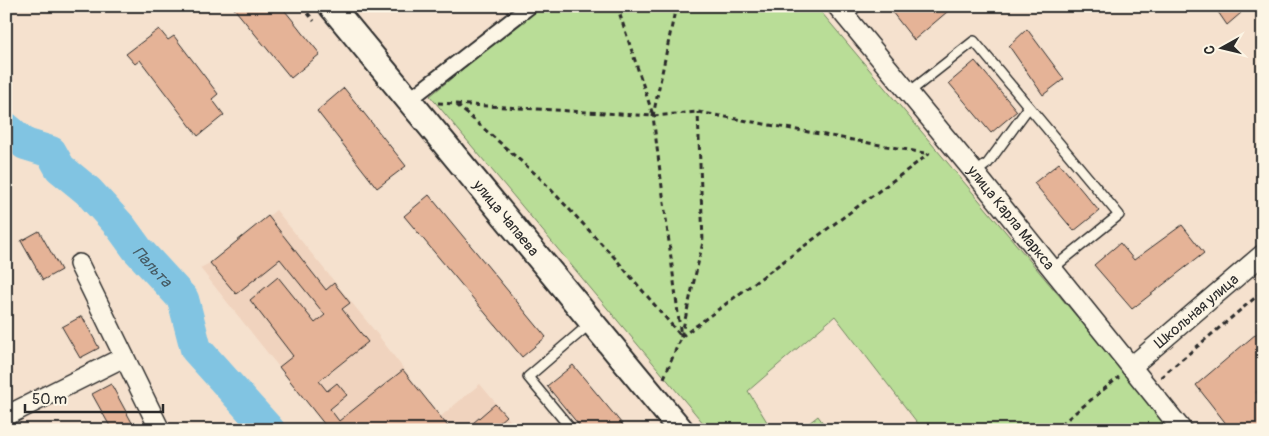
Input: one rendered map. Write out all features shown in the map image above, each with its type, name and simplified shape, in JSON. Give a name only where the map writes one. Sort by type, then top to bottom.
[{"type":"street","name":"улица Чапаева","points":[[331,6],[681,430]]},
{"type":"street","points":[[409,100],[530,6]]},
{"type":"street","name":"улица Карла Маркса","points":[[847,10],[908,93],[975,173],[1182,430]]},
{"type":"street","name":"Школьная улица","points":[[1131,367],[1263,254]]},
{"type":"street","points":[[79,264],[160,430]]},
{"type":"street","points":[[6,416],[124,357]]},
{"type":"lane","points":[[908,93],[974,41],[1119,215],[1052,269]]},
{"type":"lane","points":[[975,173],[988,162],[1029,107]]},
{"type":"lane","points":[[572,430],[528,376],[592,322]]},
{"type":"path","points":[[617,6],[653,116],[681,337]]},
{"type":"path","points":[[653,116],[676,6]]},
{"type":"path","points":[[433,103],[653,116],[698,112],[930,154],[681,337]]},
{"type":"path","points":[[456,105],[539,177],[614,257],[681,337]]},
{"type":"path","points":[[662,380],[681,337],[703,242],[698,112]]},
{"type":"path","points":[[1161,377],[1263,291]]},
{"type":"path","points":[[1054,430],[1131,367]]},
{"type":"shaded area","points":[[276,210],[378,335],[440,417],[480,384],[518,430],[329,430],[200,268],[210,263]]},
{"type":"green space","points":[[539,6],[816,6],[1172,430],[923,430],[835,316],[748,391],[772,430],[709,430],[430,96]]},
{"type":"green space","points":[[818,416],[828,430],[800,430]]},
{"type":"building","points":[[232,6],[281,6],[320,54],[291,78]]},
{"type":"building","points":[[889,6],[954,6],[914,40]]},
{"type":"building","points":[[1214,6],[1236,6],[1241,13],[1227,25]]},
{"type":"building","points":[[159,29],[168,40],[174,36],[218,94],[212,99],[224,115],[198,136],[140,60],[135,64],[126,54]]},
{"type":"building","points":[[1027,29],[1064,79],[1043,95],[1009,46]]},
{"type":"building","points":[[975,61],[1017,111],[991,133],[949,83]]},
{"type":"building","points":[[344,88],[406,166],[377,188],[317,111]]},
{"type":"building","points":[[1059,163],[1099,211],[1074,231],[1034,183]]},
{"type":"building","points":[[429,195],[546,337],[522,357],[404,216]]},
{"type":"building","points":[[268,216],[326,290],[334,283],[350,303],[342,309],[368,342],[319,381],[327,391],[337,383],[347,395],[330,409],[339,421],[403,370],[450,429],[329,430],[279,367],[293,356],[250,300],[278,277],[315,323],[325,315],[280,259],[236,294],[210,263]]},
{"type":"building","points":[[1182,225],[1204,253],[1132,309],[1094,265],[1120,243],[1134,260]]},
{"type":"building","points":[[39,231],[61,270],[43,280],[21,241]]},
{"type":"building","points":[[82,316],[99,348],[80,358],[62,327]]},
{"type":"building","points":[[1263,328],[1263,386],[1256,392],[1263,401],[1263,430],[1231,430],[1196,385]]},
{"type":"building","points":[[573,365],[627,430],[583,430],[547,386]]},
{"type":"building","points":[[111,384],[136,430],[112,430],[92,394]]},
{"type":"building","points":[[495,404],[506,416],[490,430],[465,430]]},
{"type":"waterway","name":"Пальта","points":[[6,128],[25,144],[51,152],[60,168],[88,191],[121,227],[137,249],[183,299],[196,349],[269,430]]}]
